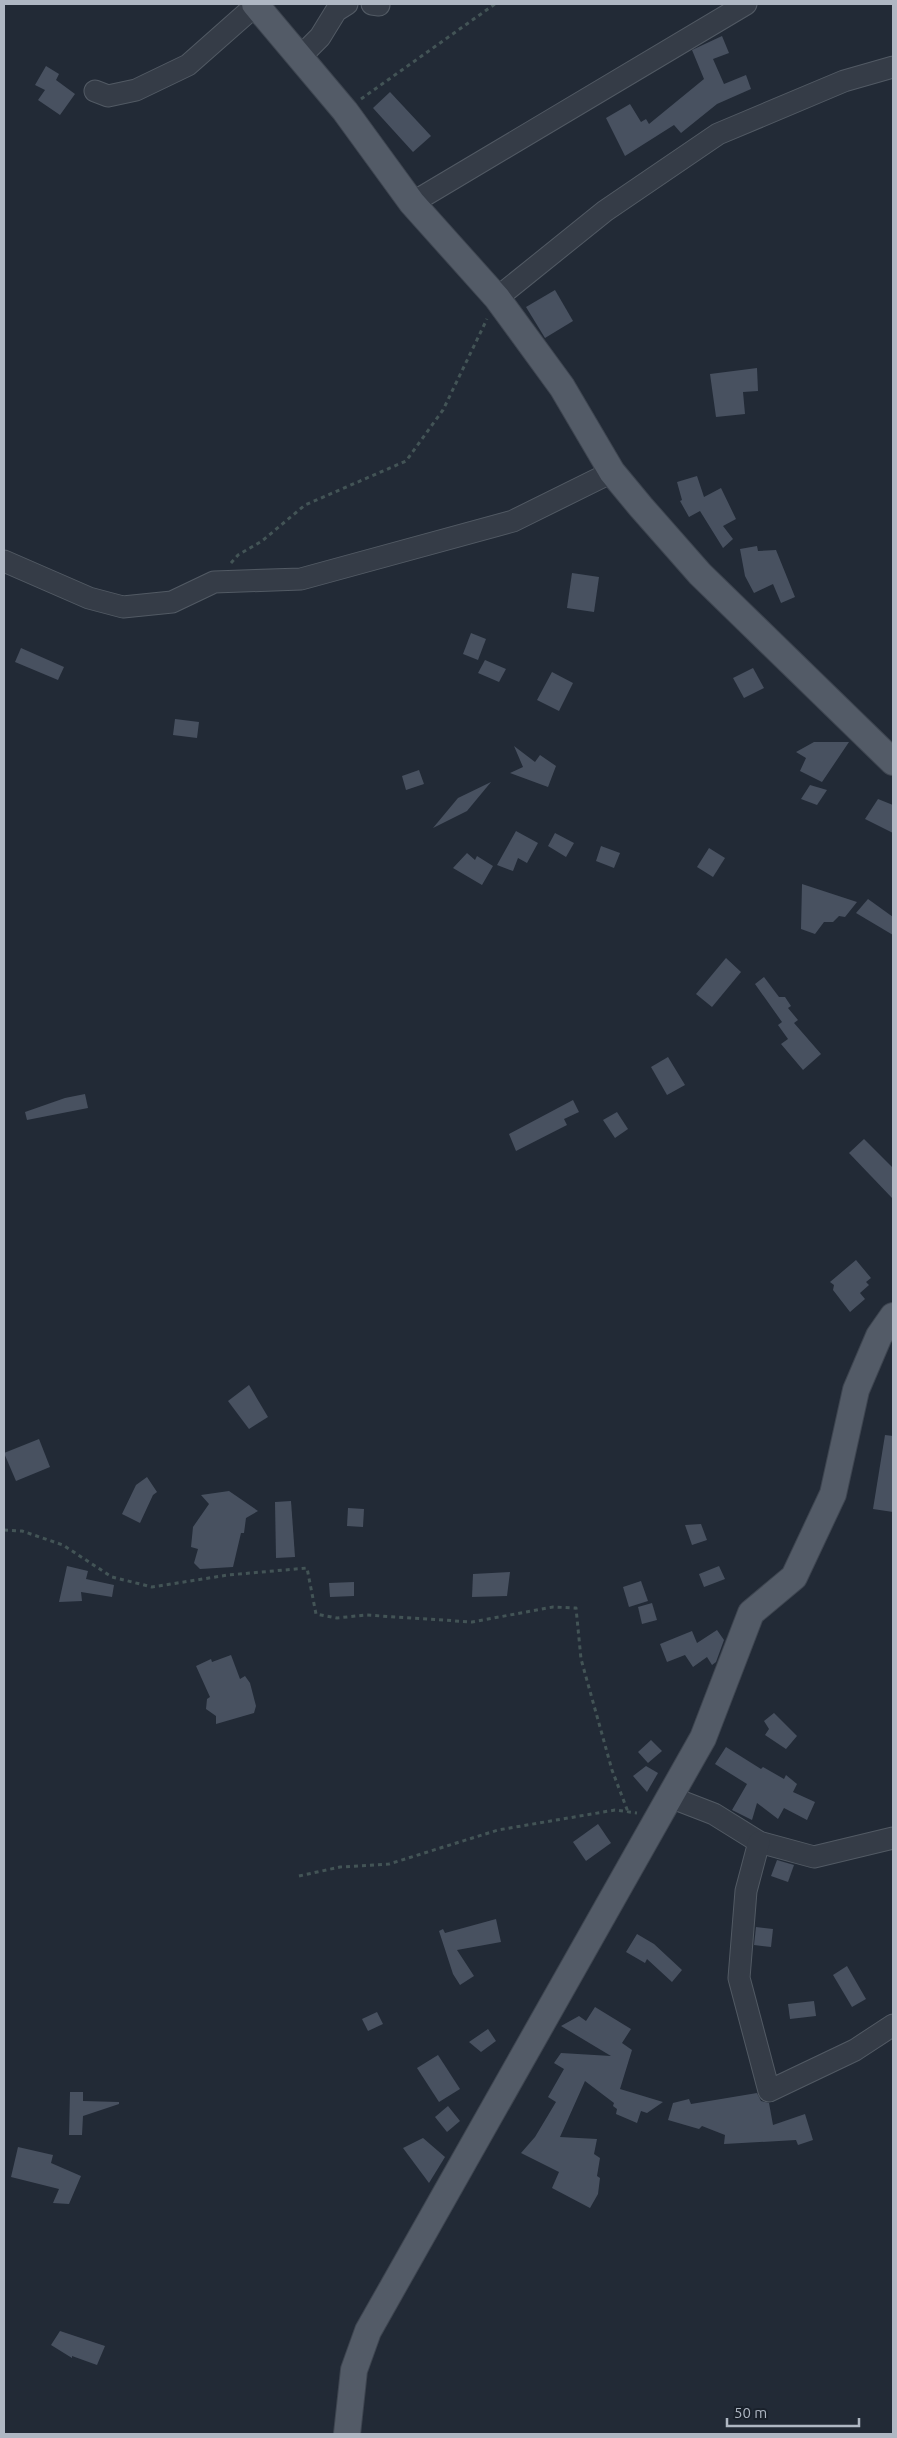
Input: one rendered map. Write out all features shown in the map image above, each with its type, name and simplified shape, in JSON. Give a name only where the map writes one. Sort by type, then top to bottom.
[{"type":"main road","points":[[256,4],[345,111],[412,203],[497,298],[562,387],[612,472],[700,574],[893,762]]},
{"type":"main road","points":[[347,2434],[354,2370],[368,2331],[703,1738],[752,1613],[794,1577],[834,1494],[856,1390],[880,1336],[893,1316]]},
{"type":"street","points":[[95,91],[108,96],[136,90],[188,65],[256,4]]},
{"type":"street","points":[[300,57],[320,37],[336,11],[347,4]]},
{"type":"street","points":[[412,203],[746,4]]},
{"type":"street","points":[[497,298],[605,211],[718,134],[844,81],[893,67]]},
{"type":"street","points":[[4,561],[89,598],[123,607],[172,602],[214,582],[300,579],[514,521],[612,472]]},
{"type":"street","points":[[667,1802],[714,1814],[759,1842],[814,1857],[893,1838]]},
{"type":"street","points":[[759,1842],[746,1891],[739,1978],[769,2091],[855,2050],[893,2025]]},
{"type":"path","points":[[345,111],[495,4]]},
{"type":"path","points":[[214,582],[238,555],[262,541],[305,505],[406,461],[443,410],[497,298]]},
{"type":"path","points":[[4,1530],[22,1531],[63,1545],[112,1577],[152,1587],[228,1575],[307,1568],[316,1614],[337,1618],[366,1615],[472,1622],[553,1607],[576,1608],[581,1660],[612,1770],[628,1812]]},
{"type":"path","points":[[299,1876],[340,1867],[389,1864],[498,1830],[615,1810],[637,1813],[667,1802]]},
{"type":"building","points":[[722,36],[729,53],[713,59],[724,84],[746,75],[751,89],[717,104],[681,133],[674,125],[625,156],[606,118],[630,104],[641,122],[646,119],[649,124],[704,79],[692,50]]},
{"type":"building","points":[[46,66],[59,74],[56,80],[75,94],[60,115],[38,100],[45,90],[35,85]]},
{"type":"building","points":[[390,92],[431,136],[413,152],[373,108]]},
{"type":"building","points":[[555,290],[573,321],[545,338],[526,307]]},
{"type":"building","points":[[757,368],[758,391],[743,392],[745,414],[716,417],[710,374]]},
{"type":"building","points":[[697,476],[704,497],[721,488],[736,519],[723,526],[733,539],[723,548],[700,511],[689,517],[680,501],[682,500],[677,482]]},
{"type":"building","points":[[757,546],[758,551],[776,550],[795,597],[781,603],[773,584],[754,593],[745,576],[740,549]]},
{"type":"building","points":[[572,573],[599,577],[594,612],[567,608]]},
{"type":"building","points":[[471,633],[486,639],[478,660],[463,654]]},
{"type":"building","points":[[21,648],[64,667],[58,680],[15,662]]},
{"type":"building","points":[[485,660],[506,669],[499,682],[478,673]]},
{"type":"building","points":[[753,668],[764,688],[744,698],[733,678]]},
{"type":"building","points":[[552,672],[573,683],[559,711],[537,700]]},
{"type":"building","points":[[175,719],[199,722],[197,738],[173,735]]},
{"type":"building","points":[[814,742],[849,742],[822,782],[800,771],[806,758],[796,752]]},
{"type":"building","points":[[514,746],[535,762],[540,755],[556,766],[548,787],[510,773],[523,767]]},
{"type":"building","points":[[419,770],[424,784],[406,790],[402,776]]},
{"type":"building","points":[[491,782],[467,811],[433,828],[458,798]]},
{"type":"building","points":[[810,785],[827,790],[817,805],[801,799]]},
{"type":"building","points":[[878,799],[893,805],[893,833],[865,819]]},
{"type":"building","points":[[516,831],[538,843],[527,863],[518,858],[513,871],[497,865]]},
{"type":"building","points":[[555,833],[574,843],[566,857],[548,846]]},
{"type":"building","points":[[601,846],[620,853],[614,868],[596,861]]},
{"type":"building","points":[[709,848],[725,858],[713,877],[697,867]]},
{"type":"building","points":[[467,853],[475,860],[477,856],[493,866],[482,885],[453,868]]},
{"type":"building","points":[[802,884],[857,902],[845,917],[839,916],[833,922],[824,922],[815,934],[801,929]]},
{"type":"building","points":[[868,899],[893,917],[893,935],[856,913]]},
{"type":"building","points":[[726,958],[741,972],[712,1007],[696,994]]},
{"type":"building","points":[[764,977],[779,997],[785,997],[791,1006],[788,1008],[798,1020],[794,1023],[821,1054],[803,1070],[781,1044],[788,1039],[778,1025],[782,1022],[755,984]]},
{"type":"building","points":[[668,1057],[685,1085],[667,1095],[651,1067]]},
{"type":"building","points":[[85,1094],[88,1108],[27,1120],[25,1112],[65,1098]]},
{"type":"building","points":[[573,1100],[579,1112],[564,1119],[567,1125],[516,1151],[509,1134]]},
{"type":"building","points":[[617,1112],[628,1129],[615,1138],[603,1120]]},
{"type":"building","points":[[864,1139],[893,1168],[893,1199],[849,1153]]},
{"type":"building","points":[[856,1260],[871,1278],[866,1282],[869,1285],[860,1293],[865,1299],[850,1312],[833,1290],[834,1285],[830,1282]]},
{"type":"building","points":[[249,1385],[268,1417],[249,1429],[228,1401]]},
{"type":"building","points":[[885,1435],[893,1436],[893,1512],[873,1509]]},
{"type":"building","points":[[39,1439],[50,1467],[16,1481],[4,1453]]},
{"type":"building","points":[[147,1477],[157,1492],[153,1495],[140,1523],[122,1514],[136,1485]]},
{"type":"building","points":[[229,1491],[258,1511],[246,1518],[244,1533],[241,1533],[233,1567],[200,1569],[194,1563],[198,1549],[191,1547],[193,1527],[209,1504],[201,1495]]},
{"type":"building","points":[[291,1501],[295,1557],[276,1558],[275,1502]]},
{"type":"building","points":[[348,1508],[364,1509],[363,1527],[347,1526]]},
{"type":"building","points":[[701,1524],[707,1540],[692,1545],[685,1525]]},
{"type":"building","points":[[67,1566],[88,1571],[86,1579],[114,1585],[112,1597],[81,1592],[82,1601],[59,1602]]},
{"type":"building","points":[[719,1566],[725,1579],[704,1587],[699,1574]]},
{"type":"building","points":[[510,1572],[507,1596],[472,1597],[473,1574]]},
{"type":"building","points":[[641,1581],[648,1601],[629,1607],[623,1587]]},
{"type":"building","points":[[354,1582],[354,1596],[330,1597],[329,1583]]},
{"type":"building","points":[[652,1603],[657,1620],[642,1624],[638,1607]]},
{"type":"building","points":[[717,1630],[724,1640],[716,1662],[712,1665],[707,1657],[693,1667],[685,1655],[667,1662],[660,1644],[692,1631],[697,1643]]},
{"type":"building","points":[[231,1655],[240,1679],[245,1676],[250,1683],[256,1706],[254,1713],[216,1724],[216,1716],[206,1709],[207,1699],[210,1697],[196,1666],[211,1659],[212,1662]]},
{"type":"building","points":[[774,1713],[797,1736],[786,1749],[765,1735],[769,1729],[764,1721]]},
{"type":"building","points":[[651,1740],[662,1751],[648,1763],[638,1752]]},
{"type":"building","points":[[726,1747],[761,1769],[763,1767],[784,1779],[786,1775],[797,1784],[793,1792],[815,1802],[807,1820],[784,1808],[778,1819],[757,1803],[752,1820],[732,1810],[747,1784],[715,1764]]},
{"type":"building","points":[[646,1766],[658,1773],[647,1792],[633,1776]]},
{"type":"building","points":[[598,1824],[611,1843],[586,1861],[573,1842]]},
{"type":"building","points":[[777,1860],[794,1865],[788,1882],[771,1876]]},
{"type":"building","points":[[496,1919],[501,1942],[457,1950],[474,1976],[460,1985],[453,1974],[439,1931],[443,1929],[445,1933]]},
{"type":"building","points":[[756,1927],[773,1929],[771,1947],[754,1945]]},
{"type":"building","points":[[637,1934],[654,1944],[682,1970],[672,1982],[647,1959],[645,1963],[626,1952]]},
{"type":"building","points":[[847,1966],[866,1999],[852,2007],[833,1975]]},
{"type":"building","points":[[814,2001],[816,2016],[790,2019],[788,2004]]},
{"type":"building","points":[[595,2007],[631,2029],[622,2043],[632,2050],[620,2089],[663,2102],[647,2113],[641,2111],[637,2123],[616,2114],[617,2109],[613,2106],[614,2103],[585,2081],[560,2137],[597,2139],[594,2154],[600,2158],[597,2176],[600,2178],[598,2194],[590,2208],[552,2188],[559,2172],[521,2153],[535,2137],[556,2102],[548,2097],[564,2069],[554,2063],[561,2053],[611,2056],[561,2026],[579,2016],[586,2021]]},
{"type":"building","points":[[377,2012],[383,2024],[368,2031],[362,2019]]},
{"type":"building","points":[[488,2029],[496,2041],[481,2052],[469,2042]]},
{"type":"building","points":[[438,2055],[460,2089],[439,2102],[417,2068]]},
{"type":"building","points":[[70,2092],[83,2092],[83,2101],[119,2102],[119,2104],[83,2116],[82,2135],[69,2135]]},
{"type":"building","points":[[757,2093],[761,2101],[769,2103],[773,2125],[805,2114],[813,2140],[798,2145],[796,2140],[724,2144],[725,2135],[702,2126],[699,2129],[668,2120],[673,2103],[689,2099],[691,2104]]},
{"type":"building","points":[[448,2106],[460,2121],[447,2132],[435,2117]]},
{"type":"building","points":[[423,2138],[445,2157],[429,2183],[403,2148]]},
{"type":"building","points":[[18,2147],[53,2155],[51,2163],[81,2176],[69,2204],[53,2203],[59,2189],[11,2177]]},
{"type":"building","points":[[60,2331],[105,2346],[97,2365],[72,2356],[72,2358],[51,2345]]}]
